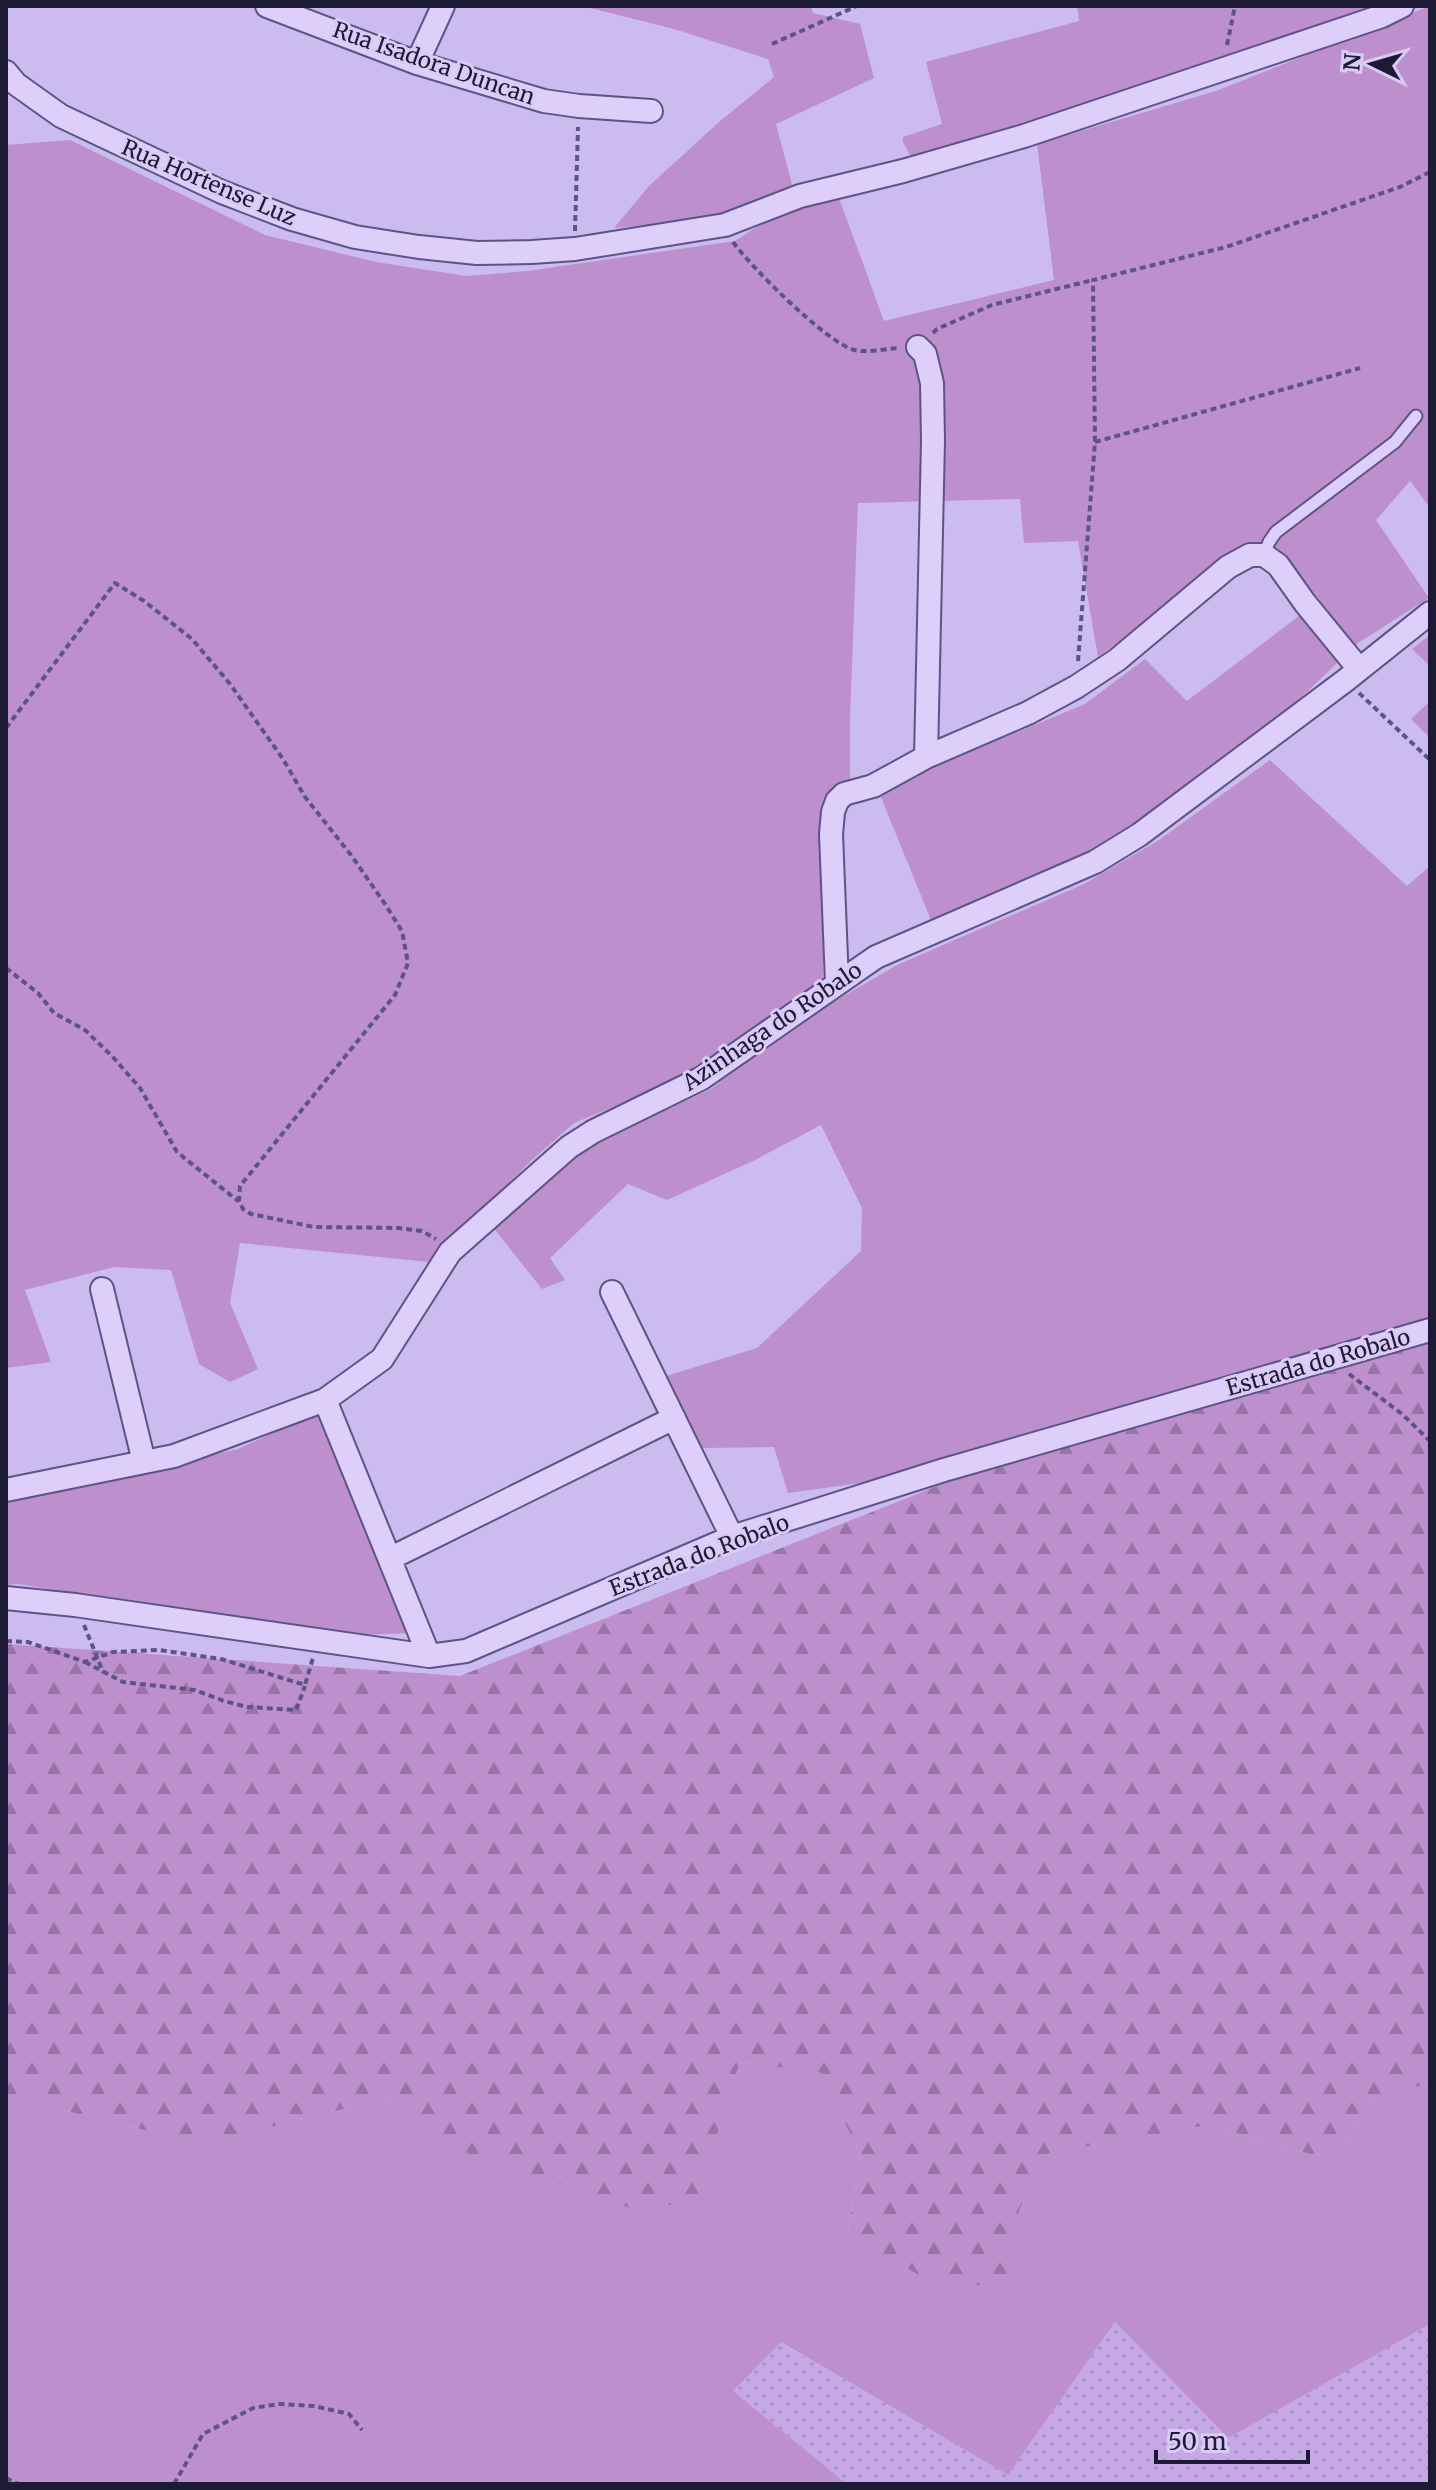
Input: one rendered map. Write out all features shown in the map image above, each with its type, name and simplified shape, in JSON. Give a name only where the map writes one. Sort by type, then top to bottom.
[{"type":"street","name":"Rua Isadora Duncan","points":[[267,6],[417,63],[544,101],[651,111]]},
{"type":"street","points":[[417,63],[443,6]]},
{"type":"street","name":"Rua Hortense Luz","points":[[6,72],[16,84],[61,116],[222,192],[292,219],[355,237],[419,247],[477,253],[575,249],[725,225],[800,196],[903,171],[1024,136],[1382,16],[1402,6]]},
{"type":"street","points":[[918,347],[930,366],[932,383],[926,757]]},
{"type":"street","points":[[837,983],[831,834],[837,801],[844,794],[873,786],[926,757],[1028,713],[1076,687],[1117,660],[1228,567],[1250,555],[1264,555],[1278,565],[1352,675]]},
{"type":"street","name":"Azinhaga do Robalo","points":[[6,1490],[174,1456],[325,1400],[382,1359],[450,1252],[569,1147],[594,1131],[702,1078],[876,957],[1095,862],[1139,835],[1430,613]]},
{"type":"street","points":[[102,1289],[144,1462]]},
{"type":"street","points":[[612,1292],[732,1537]]},
{"type":"street","name":"Estrada do Robalo","points":[[6,1598],[75,1605],[429,1656],[466,1651],[732,1537],[944,1470],[1430,1330]]},
{"type":"street","points":[[325,1400],[429,1656]]},
{"type":"street","points":[[391,1558],[674,1418]]},
{"type":"lane","points":[[1264,555],[1276,532],[1395,442],[1416,416]]},
{"type":"path","points":[[772,44],[857,6]]},
{"type":"path","points":[[1222,71],[1235,6]]},
{"type":"path","points":[[575,249],[579,106]]},
{"type":"path","points":[[725,225],[740,252],[771,284],[839,343],[863,351],[918,347],[937,329],[992,305],[1226,247],[1400,187],[1430,172]]},
{"type":"path","points":[[1076,687],[1095,442],[1093,280]]},
{"type":"path","points":[[1095,442],[1360,368]]},
{"type":"path","points":[[6,728],[115,583],[144,601],[192,639],[283,759],[305,797],[351,855],[402,931],[408,963],[395,995],[240,1186],[239,1201]]},
{"type":"path","points":[[1352,675],[1430,760]]},
{"type":"path","points":[[6,968],[38,993],[54,1013],[85,1030],[112,1056],[140,1088],[177,1152],[239,1201],[243,1209],[251,1214],[303,1225],[422,1231],[450,1252]]},
{"type":"path","points":[[1327,1359],[1402,1414],[1430,1441]]},
{"type":"path","points":[[75,1605],[103,1672]]},
{"type":"path","points":[[6,1641],[28,1642],[85,1662],[123,1682],[195,1690],[224,1701],[272,1710],[296,1710],[317,1640]]},
{"type":"path","points":[[85,1662],[113,1652],[159,1650],[221,1659],[305,1685]]},
{"type":"path","points":[[174,2484],[203,2434],[253,2408],[279,2404],[314,2406],[349,2414],[362,2430]]},
{"type":"path","points":[[6,2478],[18,2484]]},
{"type":"shaded area","points":[[1115,2322],[1228,2438],[1430,2324],[1430,2484],[847,2484],[733,2391],[780,2342],[1008,2475]]},
{"type":"green space","points":[[582,6],[811,6],[813,13],[860,24],[874,78],[776,124],[794,192],[703,221],[614,228],[649,186],[774,77],[768,59],[674,29]]},
{"type":"green space","points":[[1077,6],[1375,6],[1202,73],[912,159],[903,137],[942,124],[926,62],[1079,21]]},
{"type":"green space","points":[[1430,6],[1430,508],[1410,481],[1376,520],[1429,598],[1358,643],[1288,710],[1127,832],[1055,870],[931,920],[878,790],[1085,704],[1145,659],[1187,701],[1320,600],[1285,560],[1209,573],[1098,657],[1078,541],[1024,543],[1020,499],[858,503],[850,783],[823,877],[823,982],[691,1075],[574,1123],[429,1262],[240,1243],[230,1303],[258,1369],[230,1382],[199,1364],[171,1270],[114,1267],[25,1290],[51,1362],[6,1368],[6,145],[70,140],[265,235],[376,262],[466,276],[527,271],[735,241],[787,207],[839,198],[884,321],[1054,280],[1037,144],[1216,91]]},
{"type":"green space","points":[[1430,635],[1430,666],[1412,649]]},
{"type":"green space","points":[[1430,701],[1430,738],[1411,719]]},
{"type":"green space","points":[[1270,760],[1407,886],[1430,866],[1430,1320],[1077,1419],[897,1478],[788,1493],[774,1447],[699,1448],[663,1377],[757,1348],[861,1251],[862,1208],[821,1125],[755,1160],[667,1200],[628,1184],[550,1258],[565,1280],[542,1289],[491,1225],[573,1154],[711,1089],[794,1025],[897,965],[1084,884],[1159,840]]},
{"type":"green space","points":[[1430,1320],[1430,2082],[1368,2104],[1348,2142],[1317,2156],[1209,2125],[1040,2155],[1014,2225],[1014,2289],[927,2280],[848,2233],[860,2155],[822,2073],[740,2062],[696,2201],[636,2210],[435,2142],[389,2098],[201,2144],[6,2096],[6,1644],[460,1676],[937,1486]]},
{"type":"green space","points":[[319,1412],[415,1633],[329,1636],[18,1584],[6,1585],[6,1500],[238,1449]]},
{"type":"green space","points":[[740,2062],[823,2073],[860,2155],[848,2233],[1014,2289],[1014,2225],[1039,2155],[1209,2125],[1317,2156],[1348,2142],[1368,2104],[1430,2082],[1430,2324],[1228,2438],[1115,2322],[1008,2475],[781,2342],[733,2391],[847,2484],[6,2484],[6,2096],[201,2144],[389,2098],[435,2142],[696,2200]]}]
